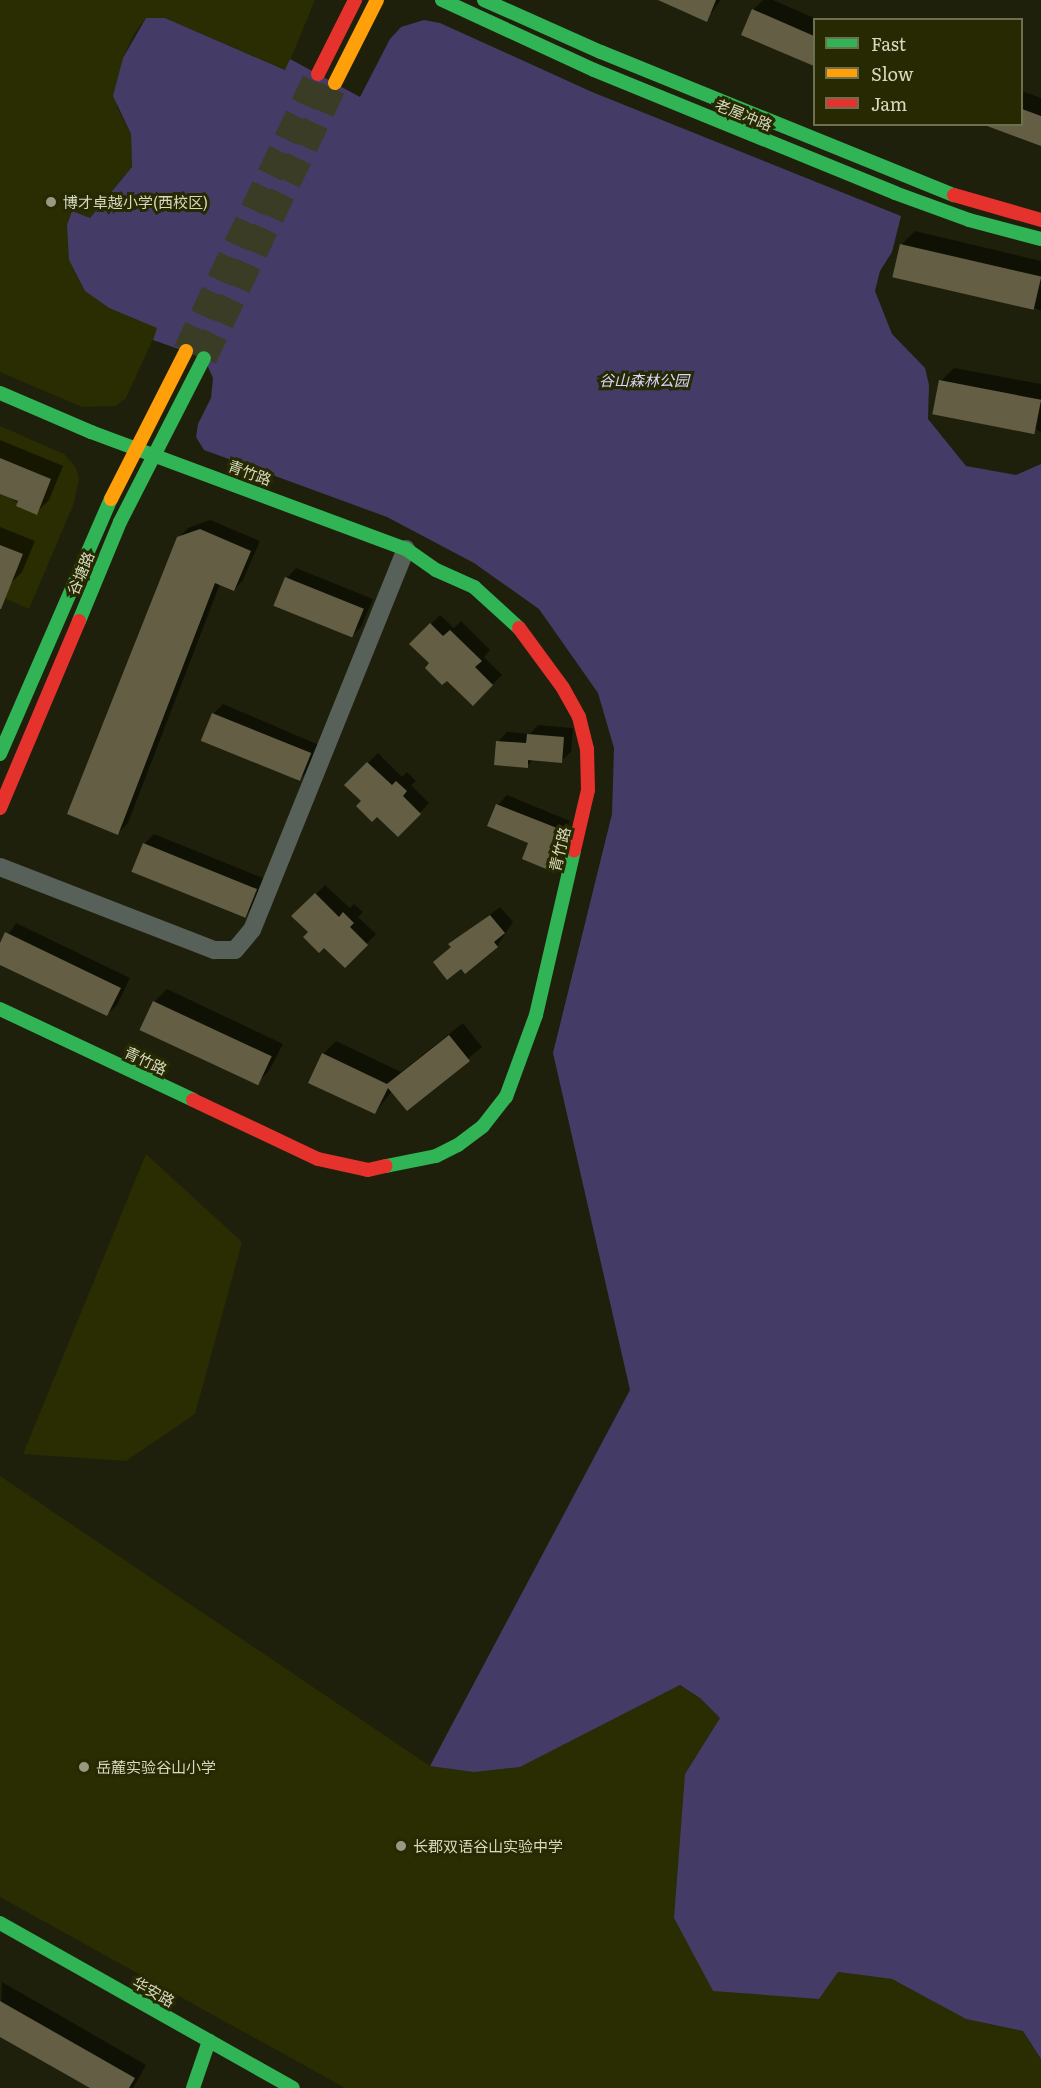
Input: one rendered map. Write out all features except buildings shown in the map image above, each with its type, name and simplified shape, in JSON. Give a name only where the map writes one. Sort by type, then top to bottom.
[{"type":"street","points":[[318,74],[354,0]]},
{"type":"street","points":[[335,83],[377,0]]},
{"type":"street","name":"老屋冲路","points":[[442,0],[594,70],[895,193],[969,220],[1041,239]]},
{"type":"street","name":"老屋冲路","points":[[484,0],[889,171],[975,203],[1041,220]]},
{"type":"street","name":"谷塘路","points":[[0,754],[6,724],[98,525],[186,351]]},
{"type":"street","name":"谷塘路","points":[[0,808],[116,533],[204,358]]},
{"type":"street","name":"青竹路","points":[[0,393],[404,556],[498,605],[563,688],[579,717],[587,749],[588,790],[583,822],[536,1015],[506,1097],[483,1126],[458,1145],[436,1156],[369,1170],[318,1159],[0,1009]]},
{"type":"street","name":"青竹路","points":[[0,409],[130,462],[404,556],[471,593],[494,610],[557,691],[573,720],[581,750],[582,788],[530,1013],[500,1093],[479,1120],[435,1150],[368,1164],[320,1153],[0,1002]]},
{"type":"street","points":[[0,867],[214,950],[235,950],[252,930],[404,556]]},
{"type":"street","name":"华安路","points":[[0,1923],[211,2048],[273,2088]]},
{"type":"street","name":"华安路","points":[[0,1934],[211,2048],[293,2088]]},
{"type":"street","points":[[193,2088],[211,2048]]},
{"type":"street","points":[[203,2088],[211,2048]]},
{"type":"shaded area","name":"博才卓越小学(西校区)","points":[[0,0],[315,0],[286,70],[165,18],[146,18],[135,32],[123,58],[117,107],[131,134],[132,167],[90,218],[72,211],[69,260],[85,291],[109,308],[158,328],[126,398],[116,406],[82,407],[0,372]]},
{"type":"shaded area","points":[[0,426],[64,454],[75,466],[79,478],[74,503],[29,609],[0,596]]},
{"type":"shaded area","points":[[146,1154],[242,1242],[195,1414],[126,1461],[23,1454]]},
{"type":"shaded area","name":"长郡双语谷山实验中学","points":[[0,1476],[430,1766],[520,1767],[680,1685],[700,1698],[720,1718],[685,1774],[838,1972],[892,1979],[966,2019],[1023,2031],[1041,2059],[1041,2088],[345,2088],[0,1897]]},
{"type":"green space","name":"谷山森林公园","points":[[146,18],[165,18],[285,70],[290,59],[360,97],[390,39],[401,27],[424,20],[440,23],[592,92],[901,216],[892,252],[880,271],[875,291],[892,334],[925,368],[929,385],[928,419],[966,466],[1016,475],[1041,464],[1041,2059],[1023,2031],[966,2019],[892,1979],[838,1972],[819,1999],[713,1991],[674,1918],[685,1774],[720,1718],[700,1698],[680,1685],[520,1767],[474,1772],[430,1766],[630,1390],[553,1053],[612,814],[614,748],[598,693],[539,609],[474,563],[387,517],[204,450],[196,437],[198,424],[211,398],[213,378],[204,358],[153,340],[157,328],[109,308],[85,291],[69,260],[67,225],[72,211],[90,218],[132,167],[131,134],[113,96],[123,58]]},
{"type":"tunnel","points":[[186,351],[318,74]]},
{"type":"tunnel","points":[[204,358],[335,83]]},
{"type":"traffic: fast","points":[[442,0],[594,70],[895,193],[969,220],[1041,239]]},
{"type":"traffic: fast","points":[[484,0],[601,52],[954,195]]},
{"type":"traffic: fast","points":[[79,621],[120,522],[204,358]]},
{"type":"traffic: fast","points":[[0,393],[91,432],[406,549],[436,570],[474,587],[519,628]]},
{"type":"traffic: fast","points":[[0,754],[111,499]]},
{"type":"traffic: fast","points":[[386,1166],[436,1156],[458,1145],[483,1126],[506,1097],[536,1015],[574,850]]},
{"type":"traffic: fast","points":[[0,1009],[193,1100]]},
{"type":"traffic: fast","points":[[0,1923],[293,2088]]},
{"type":"traffic: fast","points":[[193,2088],[209,2041]]},
{"type":"traffic: slow","points":[[335,83],[377,0]]},
{"type":"traffic: slow","points":[[111,499],[186,351]]},
{"type":"traffic: jam","points":[[318,74],[355,0]]},
{"type":"traffic: jam","points":[[954,195],[1041,220]]},
{"type":"traffic: jam","points":[[0,808],[79,621]]},
{"type":"traffic: jam","points":[[519,628],[563,688],[579,717],[587,749],[588,790],[574,850]]},
{"type":"traffic: jam","points":[[193,1100],[318,1159],[368,1170],[386,1166]]},
{"type":"place","name":"博才卓越小学(西校区)","points":[[51,202]]},
{"type":"place","name":"岳麓实验谷山小学","points":[[84,1767]]},
{"type":"place","name":"长郡双语谷山实验中学","points":[[401,1846]]}]
